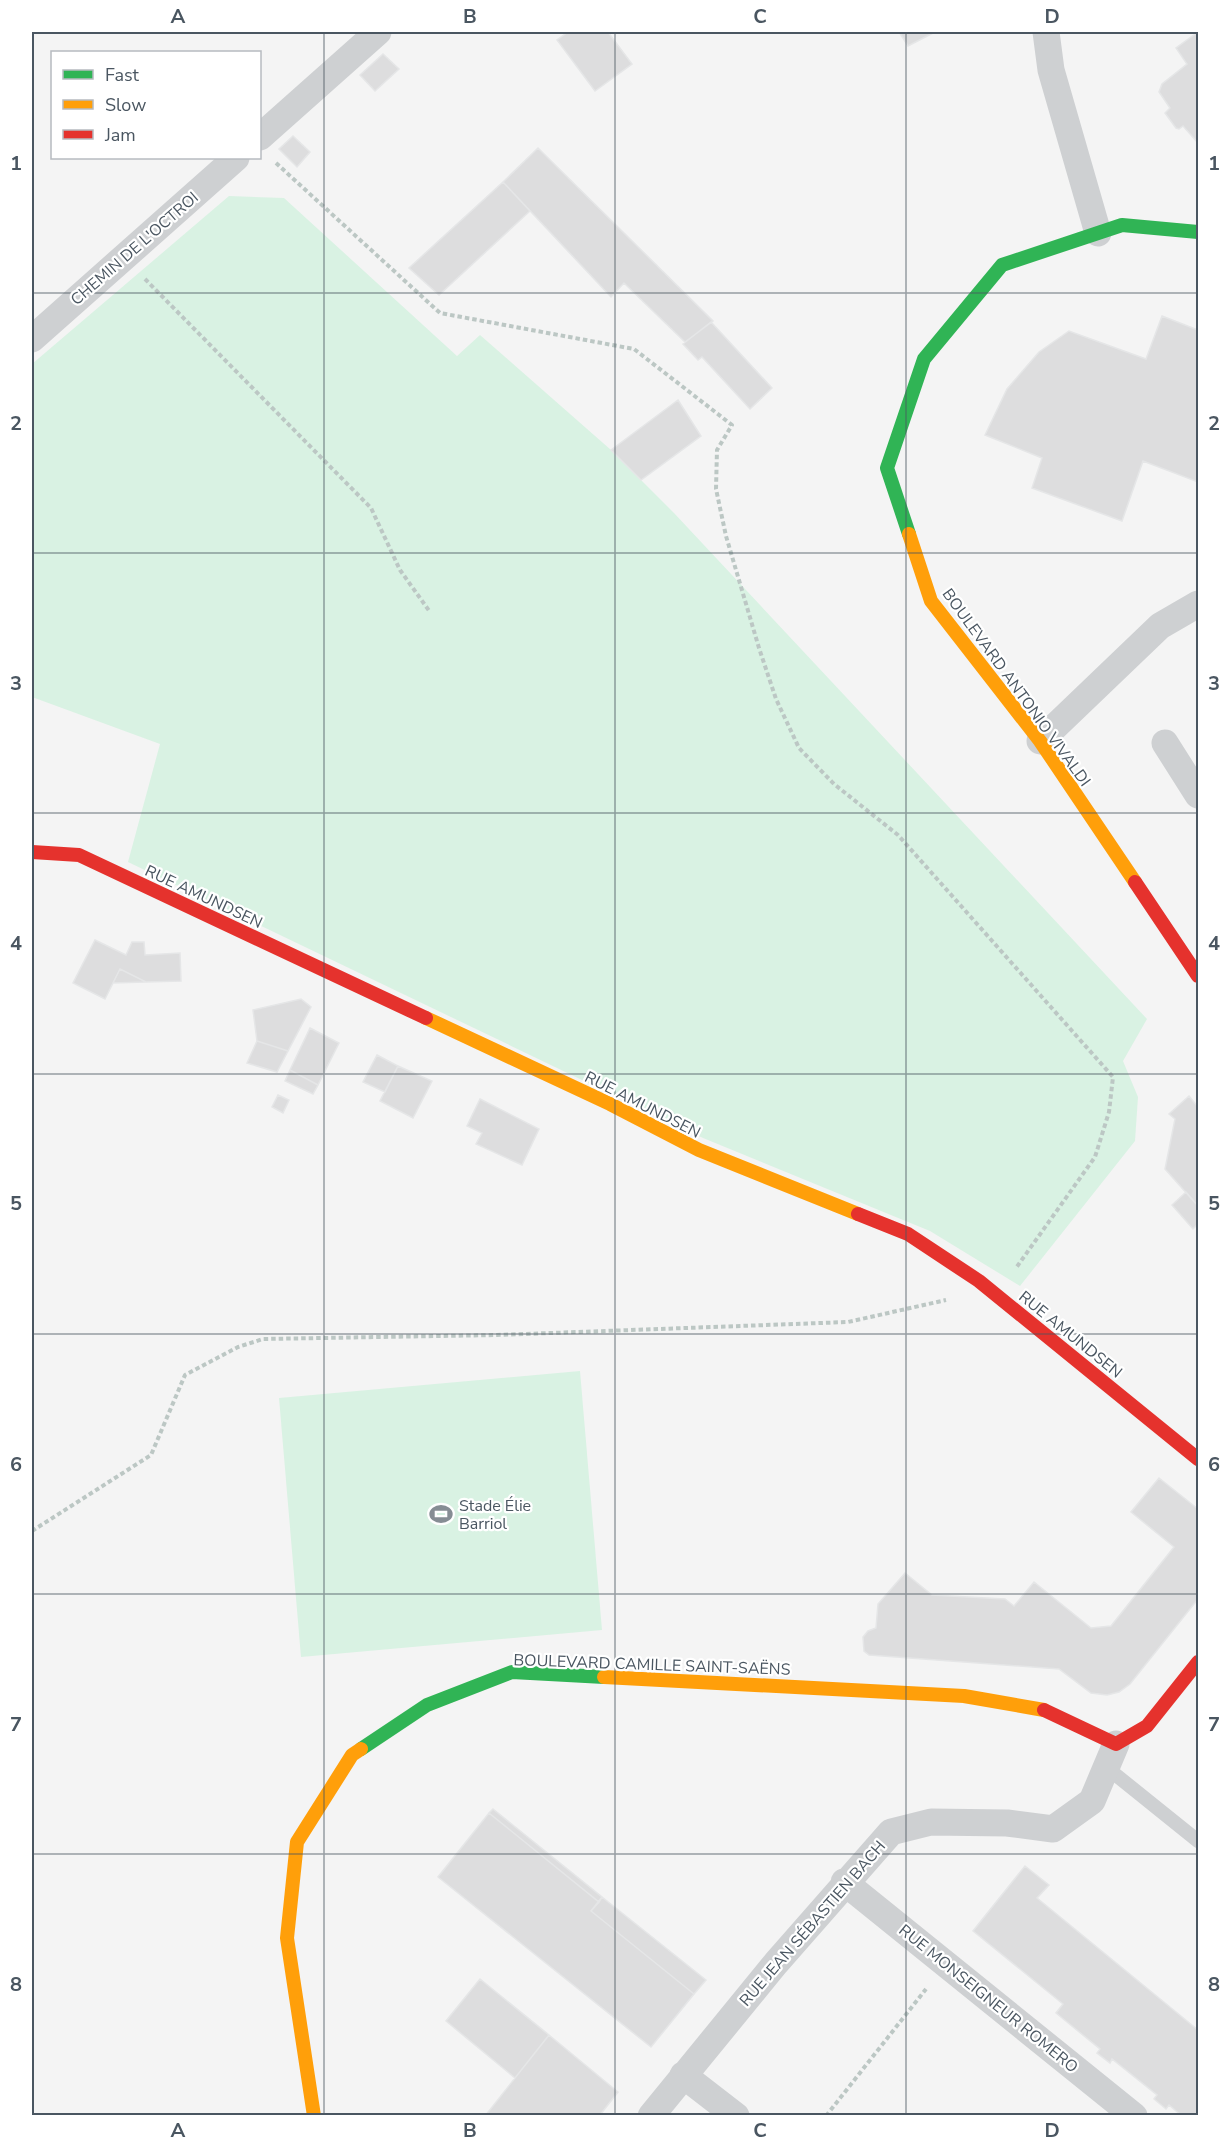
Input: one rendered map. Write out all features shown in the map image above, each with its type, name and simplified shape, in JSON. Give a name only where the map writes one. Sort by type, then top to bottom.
[{"type":"street","points":[[264,147],[378,32]]},
{"type":"street","points":[[1046,32],[1051,70],[1098,233]]},
{"type":"street","name":"CHEMIN DE L'OCTROI","points":[[32,339],[235,159]]},
{"type":"street","name":"BOULEVARD ANTONIO VIVALDI","points":[[1198,232],[1122,225],[1002,266],[924,359],[887,468],[931,601],[1040,741],[1198,976]]},
{"type":"street","points":[[1040,741],[1160,626],[1198,604]]},
{"type":"street","points":[[1165,743],[1198,795]]},
{"type":"street","name":"RUE AMUNDSEN","points":[[32,852],[79,855],[610,1104],[699,1150],[908,1234],[979,1281],[1198,1459]]},
{"type":"street","points":[[1111,1755],[1147,1726],[1198,1662]]},
{"type":"street","name":"BOULEVARD CAMILLE SAINT-SAËNS","points":[[314,2115],[287,1938],[297,1842],[352,1755],[427,1705],[512,1672],[964,1696],[1045,1710],[1111,1755]]},
{"type":"street","name":"RUE JEAN SÉBASTIEN BACH","points":[[651,2115],[844,1882],[891,1832],[931,1822],[1007,1823],[1053,1829],[1092,1801],[1111,1755]]},
{"type":"street","name":"RUE MONSEIGNEUR ROMERO","points":[[844,1882],[1134,2115]]},
{"type":"street","points":[[683,2075],[736,2115]]},
{"type":"lane","points":[[1111,1755],[1198,1841]]},
{"type":"path","points":[[264,147],[440,313],[634,349],[732,425],[717,450],[718,498],[726,536],[759,648],[776,699],[799,748],[834,784],[898,835],[1113,1077],[1109,1112],[1095,1157],[998,1296]]},
{"type":"path","points":[[123,257],[371,508],[400,570],[430,612]]},
{"type":"path","points":[[32,1532],[152,1455],[184,1375],[238,1347],[263,1339],[497,1335],[848,1322],[965,1296],[979,1281]]},
{"type":"path","points":[[826,2115],[947,1964]]},
{"type":"green space","points":[[229,196],[284,198],[457,356],[480,335],[611,450],[674,513],[1147,1019],[1123,1061],[1138,1097],[1135,1141],[1020,1286],[930,1231],[703,1138],[128,862],[160,744],[32,697],[32,364]]},
{"type":"green space","name":"Stade Élie Barriol","points":[[580,1371],[602,1630],[301,1657],[279,1398]]},
{"type":"building","points":[[568,32],[608,32],[632,64],[595,91],[557,40]]},
{"type":"building","points":[[899,32],[935,32],[908,46]]},
{"type":"building","points":[[1198,32],[1198,143],[1183,126],[1176,128],[1165,113],[1170,108],[1159,92],[1162,84],[1187,64],[1176,48]]},
{"type":"building","points":[[383,54],[399,69],[375,91],[360,75]]},
{"type":"building","points":[[293,136],[310,152],[297,167],[279,149]]},
{"type":"building","points":[[538,148],[713,321],[685,342],[624,283],[611,297],[503,182]]},
{"type":"building","points":[[503,182],[530,211],[439,295],[409,268]]},
{"type":"building","points":[[1162,316],[1198,330],[1198,482],[1143,461],[1122,521],[1032,488],[1042,458],[985,435],[1007,389],[1039,352],[1069,331],[1146,359]]},
{"type":"building","points":[[711,322],[772,388],[750,409],[702,357],[698,360],[683,344]]},
{"type":"building","points":[[678,400],[701,436],[641,480],[611,450]]},
{"type":"building","points":[[95,940],[126,955],[132,942],[144,942],[145,955],[180,953],[181,981],[146,982],[120,969],[105,999],[73,983]]},
{"type":"building","points":[[120,969],[146,982],[113,983]]},
{"type":"building","points":[[301,999],[311,1007],[288,1051],[257,1041],[253,1010]]},
{"type":"building","points":[[310,1028],[339,1043],[318,1085],[290,1070]]},
{"type":"building","points":[[257,1041],[288,1051],[277,1072],[247,1063]]},
{"type":"building","points":[[377,1055],[398,1066],[385,1092],[363,1082]]},
{"type":"building","points":[[398,1066],[432,1081],[413,1118],[380,1101]]},
{"type":"building","points":[[290,1070],[318,1085],[313,1094],[285,1081]]},
{"type":"building","points":[[278,1095],[289,1100],[283,1113],[272,1107]]},
{"type":"building","points":[[1189,1096],[1198,1107],[1198,1206],[1165,1169],[1175,1119],[1169,1114]]},
{"type":"building","points":[[480,1099],[539,1129],[522,1165],[476,1144],[482,1133],[467,1126]]},
{"type":"building","points":[[1186,1192],[1198,1206],[1198,1224],[1193,1229],[1172,1205]]},
{"type":"building","points":[[1159,1478],[1198,1509],[1198,1599],[1130,1684],[1119,1692],[1107,1695],[1091,1693],[1059,1669],[869,1655],[864,1651],[863,1637],[868,1631],[876,1628],[878,1604],[905,1573],[932,1595],[1005,1599],[1014,1606],[1034,1582],[1091,1628],[1111,1626],[1174,1547],[1131,1512]]},
{"type":"building","points":[[493,1809],[602,1897],[599,1902],[489,1813]]},
{"type":"building","points":[[489,1813],[599,1902],[591,1911],[694,1994],[651,2047],[438,1877]]},
{"type":"building","points":[[1025,1866],[1049,1885],[1037,1898],[1198,2030],[1198,2116],[1182,2116],[1169,2105],[1166,2109],[1154,2099],[1157,2095],[1112,2059],[1110,2063],[1097,2053],[1100,2049],[1056,2013],[1063,2004],[973,1931]]},
{"type":"building","points":[[602,1897],[706,1980],[694,1994],[591,1911]]},
{"type":"building","points":[[480,1979],[549,2035],[515,2078],[446,2021]]},
{"type":"building","points":[[549,2035],[618,2092],[600,2115],[485,2116]]},
{"type":"traffic: fast","points":[[909,534],[887,468],[924,359],[1002,265],[1122,225],[1198,232]]},
{"type":"traffic: fast","points":[[361,1749],[427,1705],[512,1672],[604,1677]]},
{"type":"traffic: slow","points":[[909,534],[931,601],[1040,741],[1135,882]]},
{"type":"traffic: slow","points":[[426,1018],[610,1104],[699,1150],[858,1214]]},
{"type":"traffic: slow","points":[[604,1677],[964,1696],[1044,1710]]},
{"type":"traffic: slow","points":[[314,2116],[287,1938],[297,1842],[352,1755],[361,1749]]},
{"type":"traffic: jam","points":[[32,852],[79,855],[426,1018]]},
{"type":"traffic: jam","points":[[1135,882],[1198,976]]},
{"type":"traffic: jam","points":[[858,1214],[908,1234],[979,1281],[1198,1459]]},
{"type":"traffic: jam","points":[[1044,1710],[1116,1744],[1147,1726],[1198,1662]]},
{"type":"place","name":"Stade Élie Barriol","points":[[441,1514]]}]
